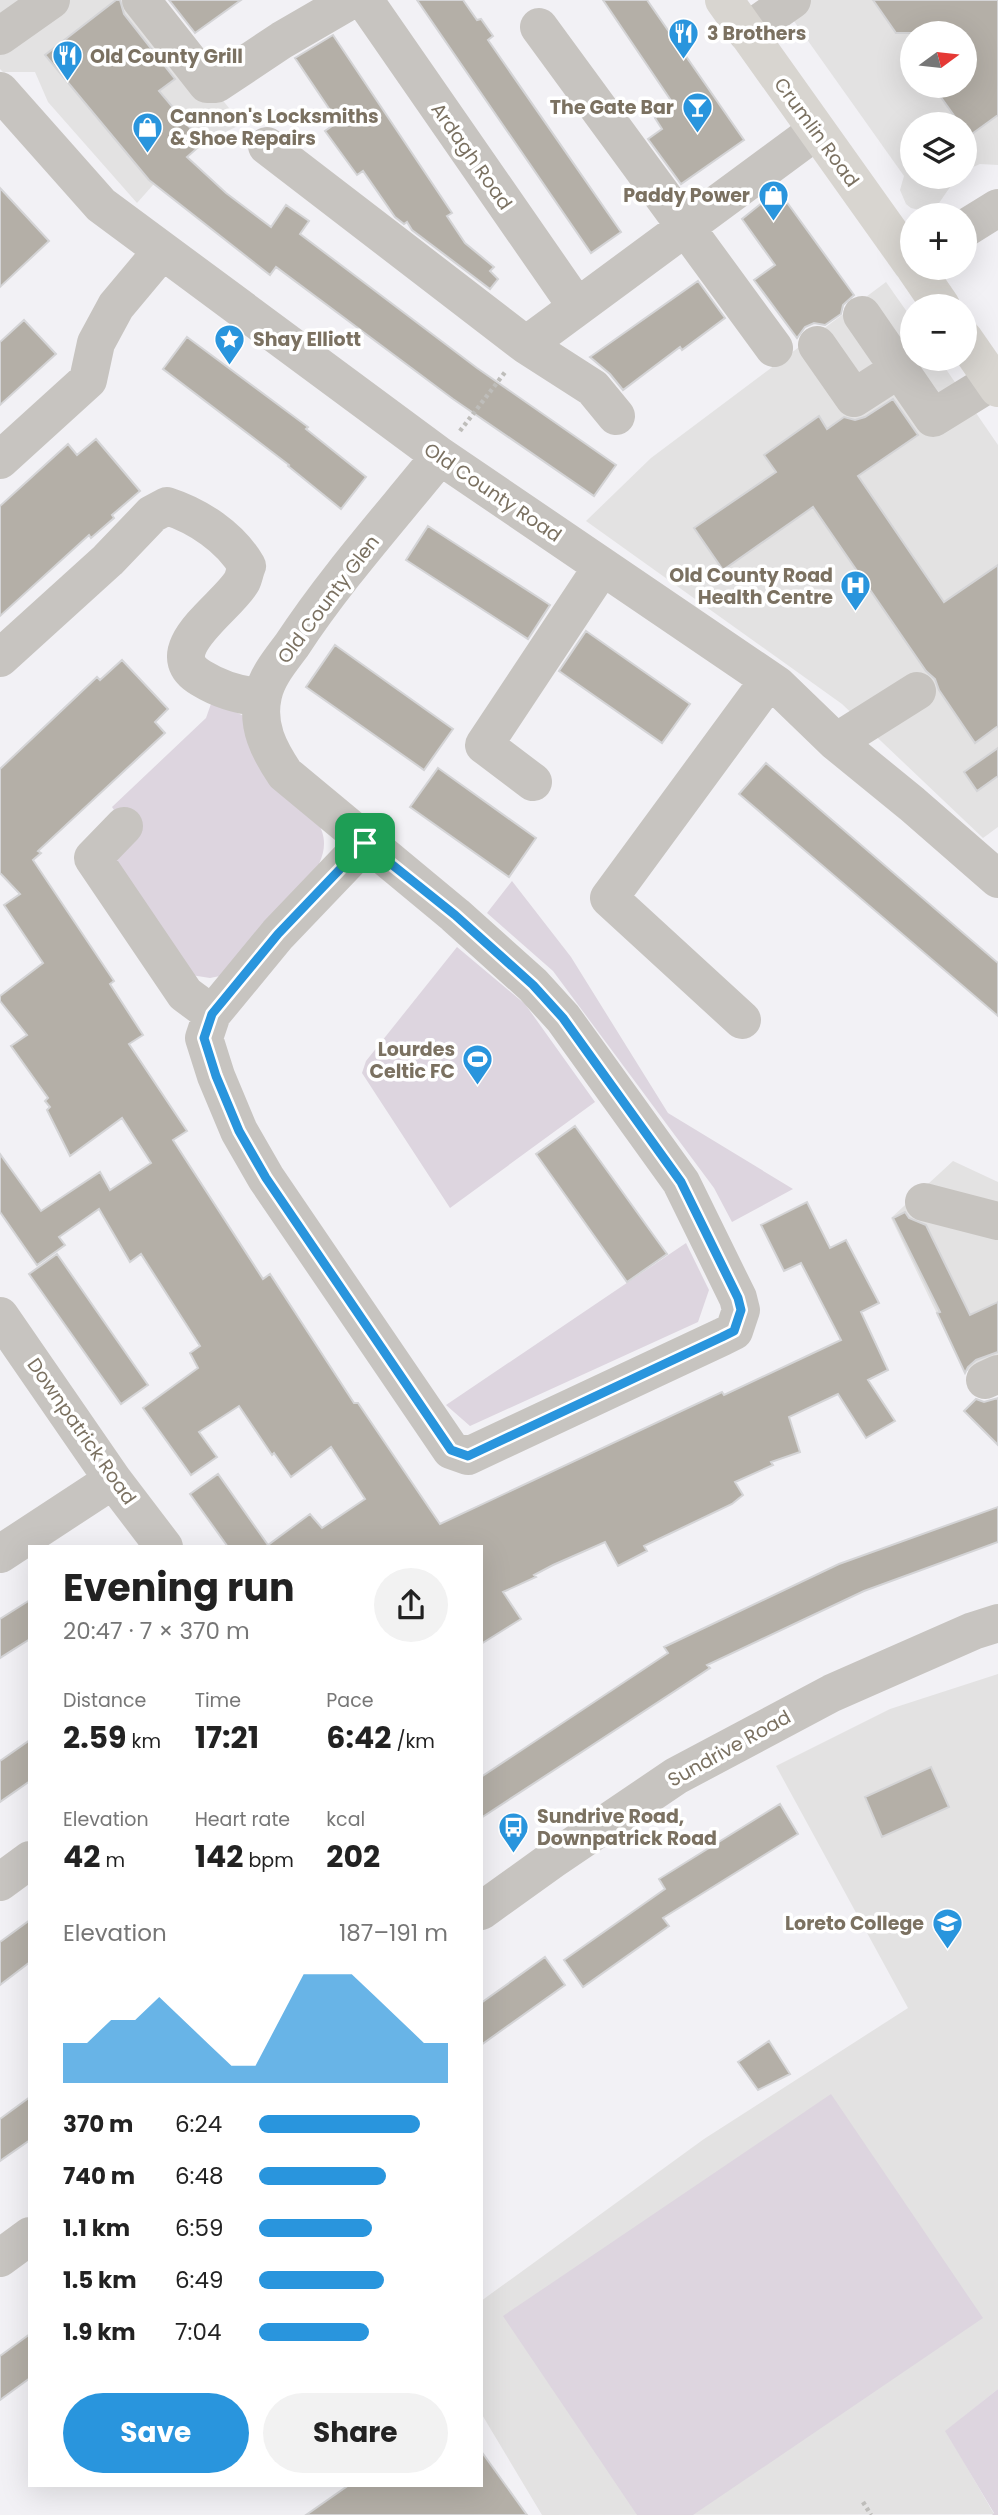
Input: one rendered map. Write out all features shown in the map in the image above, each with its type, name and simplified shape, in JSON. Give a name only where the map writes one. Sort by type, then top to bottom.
[{"type":"main road","name":"Crumlin Road","points":[[724,0],[900,248]]},
{"type":"main road","points":[[977,357],[996,384]]},
{"type":"street","points":[[0,36],[51,0]]},
{"type":"street","points":[[141,0],[207,84],[216,84],[282,40],[351,2]]},
{"type":"street","points":[[746,32],[792,0]]},
{"type":"street","name":"Ardagh Road","points":[[351,2],[576,307]]},
{"type":"street","points":[[539,27],[774,348]]},
{"type":"street","name":"Old County Road","points":[[0,91],[101,205],[440,456],[769,680],[836,742],[998,879]]},
{"type":"street","points":[[526,345],[816,131]]},
{"type":"street","points":[[267,146],[526,345],[593,388],[616,416]]},
{"type":"street","points":[[977,221],[998,208]]},
{"type":"street","points":[[0,460],[88,380],[96,343],[116,306],[162,251]]},
{"type":"street","points":[[862,315],[933,418],[996,384]]},
{"type":"street","points":[[817,345],[854,398],[899,369]]},
{"type":"street","name":"Old County Glen","points":[[212,1014],[204,1038],[216,1076],[239,1131],[266,1178],[451,1450],[468,1456],[734,1331],[741,1310],[738,1298],[681,1182],[563,1018],[533,985],[455,915],[285,774],[268,749],[261,719],[266,683],[311,615],[440,456]]},
{"type":"street","points":[[0,658],[108,560],[152,514],[167,506],[190,513],[237,550],[247,565],[242,581],[188,643],[185,660],[189,671],[210,684],[247,696],[262,697]]},
{"type":"street","points":[[533,782],[484,744],[602,567]]},
{"type":"street","points":[[742,1020],[609,898],[769,680]]},
{"type":"street","points":[[836,742],[916,691]]},
{"type":"street","points":[[124,826],[93,858],[185,994],[212,1014],[278,934],[365,843]]},
{"type":"street","points":[[924,1202],[998,1222]]},
{"type":"street","name":"Downpatrick Road","points":[[0,1316],[163,1545]]},
{"type":"street","points":[[0,1554],[114,1480]]},
{"type":"street","name":"Sundrive Road","points":[[483,1910],[677,1776],[832,1693],[973,1631],[998,1623]]},
{"type":"street","points":[[0,1882],[28,1861]]},
{"type":"street","points":[[0,2259],[28,2238]]},
{"type":"path","points":[[440,456],[526,345]]},
{"type":"path","points":[[863,2502],[871,2515]]},
{"type":"shaded area","points":[[0,0],[129,0],[216,92],[242,124],[203,143],[153,185],[137,203],[48,102],[35,72],[3,72],[0,69]]},
{"type":"shaded area","points":[[779,0],[998,0],[998,165],[977,165],[977,112],[900,112],[900,170]]},
{"type":"shaded area","points":[[949,189],[939,203],[906,203],[900,190]]},
{"type":"shaded area","name":"Old County Road Health Centre","points":[[886,282],[900,302],[900,371],[947,371],[998,445],[998,827],[983,838],[842,704],[586,521],[651,458]]},
{"type":"shaded area","points":[[212,701],[246,717],[317,821],[324,842],[319,864],[220,976],[210,978],[191,975],[114,864],[131,835],[112,807],[206,718]]},
{"type":"shaded area","points":[[512,881],[571,957],[668,1113],[793,1189],[732,1222],[714,1188],[553,971],[487,913]]},
{"type":"shaded area","name":"Lourdes Celtic FC","points":[[457,947],[525,1004],[595,1102],[450,1208],[362,1073],[366,1061]]},
{"type":"shaded area","points":[[953,1161],[998,1182],[998,1357],[965,1372],[891,1218]]},
{"type":"shaded area","points":[[686,1243],[709,1290],[698,1322],[470,1426],[446,1405]]},
{"type":"shaded area","points":[[998,1674],[998,2389],[946,2431],[994,2514],[542,2515],[483,2416],[483,2300],[704,2139],[908,2008],[776,1766],[890,1709]]},
{"type":"shaded area","points":[[831,2094],[983,2318],[693,2515],[637,2515],[503,2316]]},
{"type":"shaded area","points":[[998,2389],[998,2515],[992,2515],[994,2513],[945,2431]]},
{"type":"building","points":[[116,0],[120,0],[124,14],[175,79],[159,91],[203,143],[187,157],[226,193],[271,227],[286,205],[309,221],[300,234],[477,368],[616,465],[594,496],[453,399],[276,267],[270,275],[149,180],[45,55]]},
{"type":"building","points":[[169,0],[241,0],[195,33]]},
{"type":"building","points":[[417,0],[463,0],[477,20],[481,19],[493,36],[488,40],[621,232],[591,253]]},
{"type":"building","name":"The Gate Bar","points":[[603,0],[647,0],[744,140],[681,184],[648,139],[662,129],[655,118],[674,105]]},
{"type":"building","points":[[873,0],[998,0],[998,115],[977,130],[977,112],[951,112],[942,98],[977,98],[977,21],[900,21],[900,33],[896,33]]},
{"type":"building","points":[[333,35],[452,213],[447,216],[465,243],[494,267],[490,271],[498,279],[490,289],[412,230],[407,222],[404,224],[395,217],[363,171],[357,175],[325,131],[332,126],[326,117],[332,113],[295,58]]},
{"type":"building","points":[[0,188],[49,241],[0,287]]},
{"type":"building","points":[[778,190],[854,295],[843,305],[841,314],[825,325],[814,323],[805,327],[797,338],[754,280],[775,265],[742,219]]},
{"type":"building","points":[[698,281],[725,318],[682,350],[680,347],[623,390],[610,374],[590,357]]},
{"type":"building","points":[[24,320],[56,354],[0,405],[0,342]]},
{"type":"building","points":[[187,337],[308,427],[306,429],[366,477],[341,509],[289,465],[163,369]]},
{"type":"building","points":[[893,399],[918,435],[858,476],[944,602],[998,565],[998,726],[975,743],[939,690],[935,679],[926,671],[813,507],[723,570],[694,528],[776,472],[764,455],[819,416],[827,429],[844,417],[855,420],[865,417]]},
{"type":"building","points":[[96,439],[140,491],[112,515],[114,518],[91,538],[89,535],[0,616],[0,506],[68,444],[77,455]]},
{"type":"building","points":[[428,526],[550,605],[528,639],[406,560]]},
{"type":"building","points":[[586,631],[690,704],[662,743],[559,671]]},
{"type":"building","points":[[335,645],[453,729],[424,770],[306,687]]},
{"type":"building","points":[[122,660],[168,709],[155,722],[165,733],[38,851],[41,853],[33,860],[114,981],[110,984],[143,1035],[129,1044],[187,1131],[173,1140],[263,1279],[270,1274],[354,1403],[358,1403],[440,1524],[722,1392],[724,1395],[841,1340],[801,1263],[784,1271],[761,1225],[807,1202],[830,1248],[846,1240],[879,1303],[861,1312],[888,1370],[868,1380],[895,1421],[866,1438],[838,1394],[789,1417],[800,1452],[771,1462],[773,1465],[735,1482],[743,1495],[732,1504],[644,1546],[647,1551],[618,1566],[605,1542],[553,1565],[534,1575],[536,1577],[503,1592],[521,1619],[483,1643],[483,1545],[268,1545],[310,1514],[322,1528],[365,1499],[331,1447],[291,1477],[274,1453],[272,1455],[239,1406],[199,1432],[217,1457],[191,1475],[143,1408],[198,1368],[190,1353],[200,1346],[141,1254],[130,1262],[99,1209],[59,1237],[65,1245],[37,1265],[0,1212],[0,1154],[41,1211],[100,1172],[110,1190],[151,1163],[122,1118],[70,1156],[47,1110],[50,1107],[45,1101],[48,1098],[11,1046],[27,1035],[0,1001],[0,996],[43,963],[4,905],[20,894],[0,873],[0,769],[97,677],[100,680]]},
{"type":"building","points":[[998,748],[998,776],[977,791],[964,772]]},
{"type":"building","points":[[766,763],[998,963],[998,1016],[739,794]]},
{"type":"building","points":[[438,768],[536,838],[509,877],[410,807]]},
{"type":"building","points":[[575,1126],[667,1254],[627,1282],[536,1154]]},
{"type":"building","points":[[905,1212],[909,1218],[926,1225],[970,1315],[998,1302],[998,1352],[976,1360],[965,1373],[937,1313],[940,1312],[893,1218]]},
{"type":"building","points":[[57,1254],[148,1385],[121,1404],[29,1274]]},
{"type":"building","points":[[998,1398],[998,1445],[964,1411],[976,1399],[984,1402]]},
{"type":"building","points":[[218,1474],[268,1545],[227,1545],[190,1494]]},
{"type":"building","points":[[998,1507],[998,1542],[864,1591],[707,1665],[710,1668],[483,1817],[483,1776],[668,1653],[664,1647],[839,1564]]},
{"type":"building","points":[[28,1601],[28,1640],[0,1658],[0,1619]]},
{"type":"building","points":[[28,1741],[28,1782],[0,1802],[0,1761]]},
{"type":"building","points":[[931,1767],[949,1807],[882,1837],[865,1797]]},
{"type":"building","points":[[780,1804],[798,1834],[663,1918],[669,1926],[583,1987],[564,1960],[665,1889],[659,1879]]},
{"type":"building","points":[[28,1921],[28,1964],[0,1985],[0,1942]]},
{"type":"building","points":[[545,1957],[565,1985],[483,2044],[483,2002]]},
{"type":"building","points":[[769,2041],[790,2074],[758,2090],[738,2062]]},
{"type":"building","points":[[28,2098],[28,2141],[0,2161],[0,2119]]},
{"type":"building","points":[[28,2335],[28,2379],[0,2400],[0,2356]]},
{"type":"building","points":[[483,2454],[527,2515],[306,2515],[346,2487],[483,2487]]},
{"type":"place","name":"3 Brothers","points":[[684,60]]},
{"type":"place","name":"Old County Grill","points":[[67,83]]},
{"type":"place","name":"The Gate Bar","points":[[697,134]]},
{"type":"place","name":"Cannon's Locksmiths & Shoe Repairs","points":[[147,154]]},
{"type":"place","name":"Paddy Power","points":[[773,222]]},
{"type":"place","name":"Shay Elliott","points":[[230,366]]},
{"type":"place","name":"Old County Road Health Centre","points":[[856,613]]},
{"type":"place","name":"Lourdes Celtic FC","points":[[478,1087]]},
{"type":"place","name":"Sundrive Road, Downpatrick Road","points":[[514,1854]]},
{"type":"place","name":"Loreto College","points":[[947,1950]]},
{"type":"route","points":[[365,843],[455,915],[533,985],[563,1018],[681,1182],[706,1229],[741,1310],[734,1331],[468,1456],[451,1450],[266,1178],[239,1131],[216,1076],[204,1038],[212,1014],[278,934],[365,843]]}]
